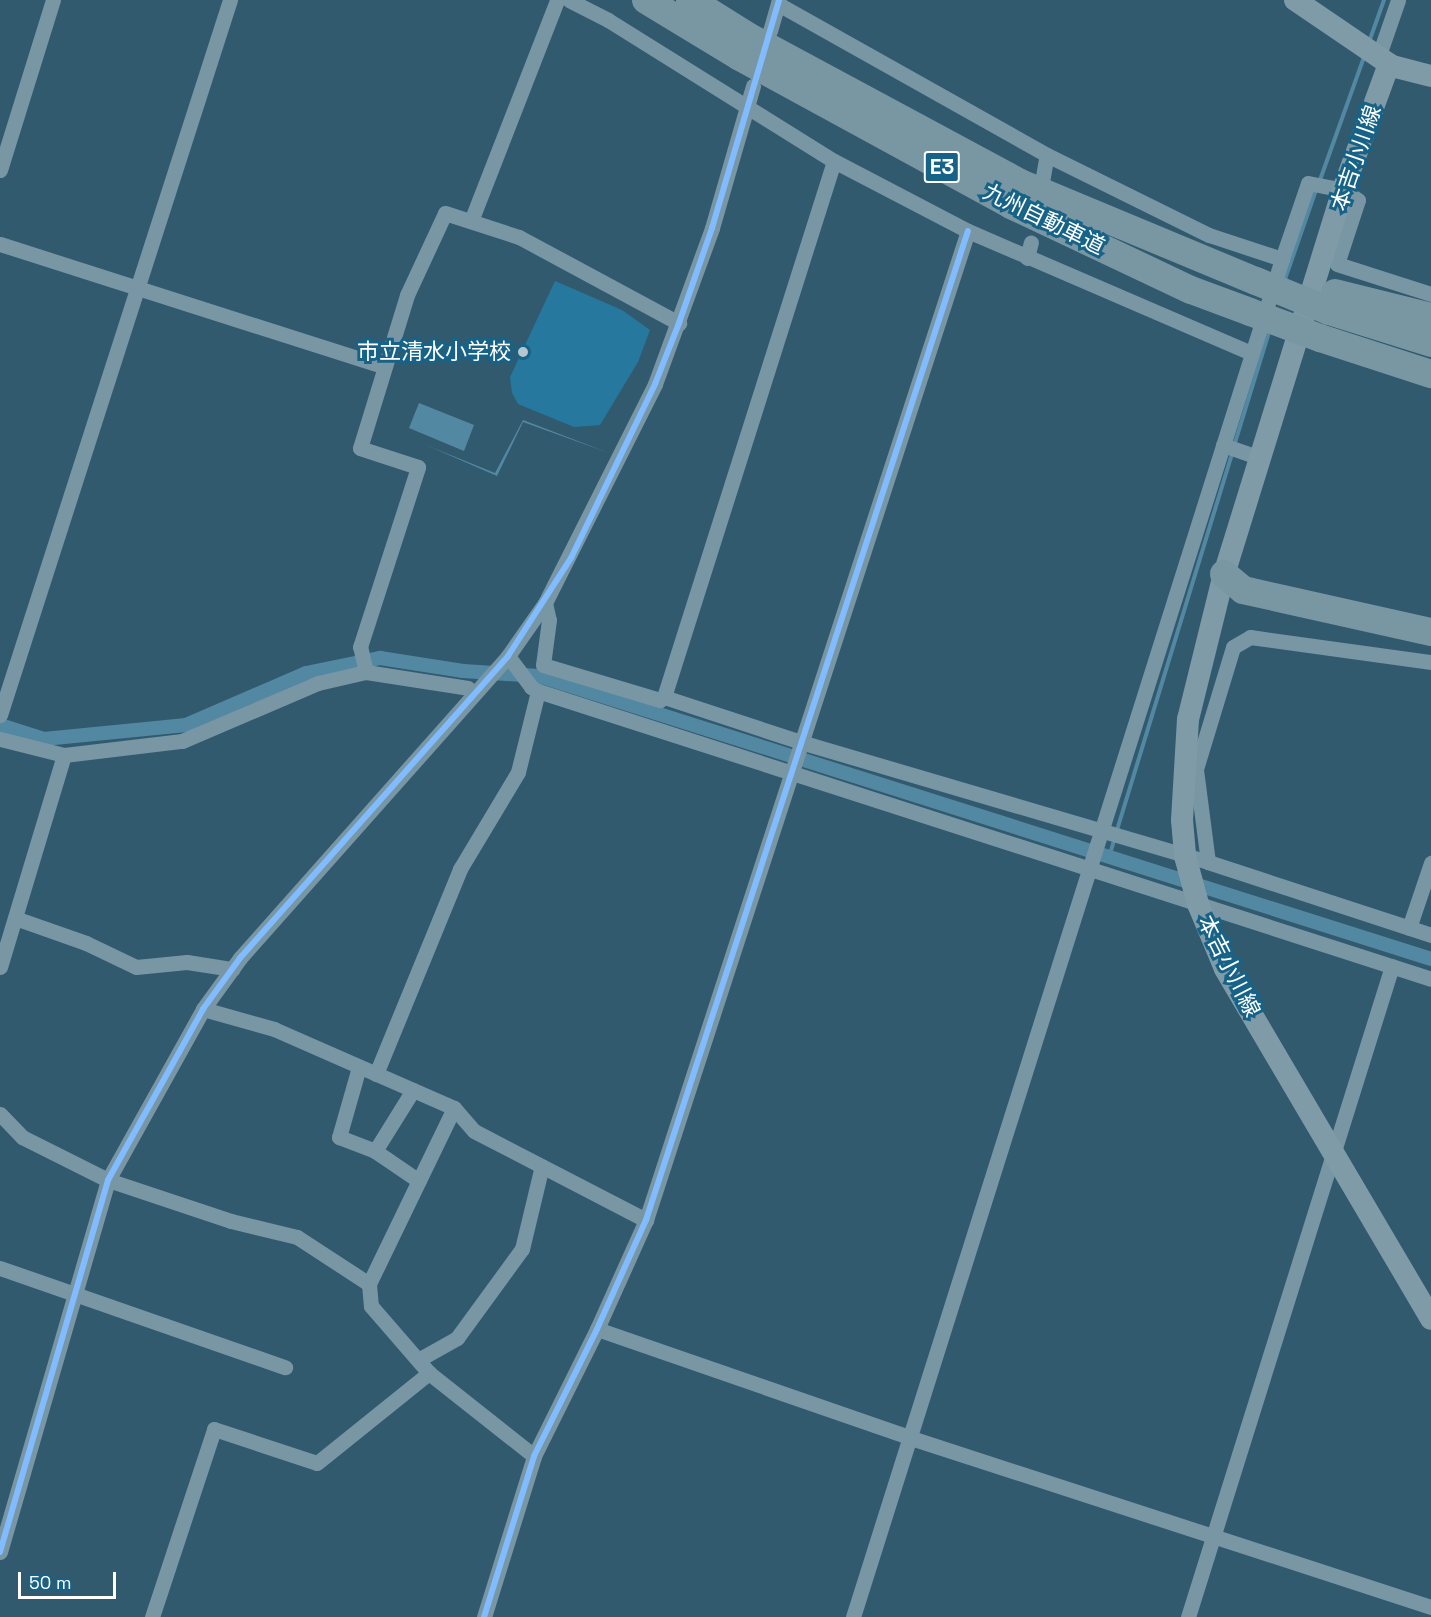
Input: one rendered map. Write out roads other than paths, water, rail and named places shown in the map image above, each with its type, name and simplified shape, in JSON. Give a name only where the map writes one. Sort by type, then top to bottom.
[{"type":"highway","name":"九州自動車道","points":[[646,0],[740,57],[1011,205],[1191,290],[1364,355],[1431,374]]},
{"type":"highway","name":"九州自動車道","points":[[690,0],[751,38],[1020,183],[1121,228],[1266,270],[1332,302],[1431,343]]},
{"type":"highway","points":[[1332,302],[1431,317]]},
{"type":"highway","points":[[1364,355],[1431,381]]},
{"type":"highway","points":[[1224,574],[1247,571],[1431,616]]},
{"type":"highway","points":[[1224,574],[1242,590],[1431,632]]},
{"type":"main road","points":[[1295,0],[1317,18],[1384,59],[1431,76]]},
{"type":"main road","name":"本吉小川線","points":[[1384,59],[1326,253],[1261,447],[1224,574],[1188,719],[1181,783],[1185,856],[1198,904],[1225,969],[1431,1319]]},
{"type":"street","points":[[0,170],[53,0]]},
{"type":"street","points":[[0,715],[230,0]]},
{"type":"street","points":[[471,221],[557,0]]},
{"type":"street","points":[[569,0],[746,105],[834,161],[968,231],[1251,353]]},
{"type":"street","points":[[1384,59],[1398,0]]},
{"type":"street","points":[[770,31],[779,2],[1047,155],[1209,235],[1266,270]]},
{"type":"street","points":[[0,1552],[23,1483],[72,1294],[108,1180],[203,1009],[232,969],[511,660],[545,603],[655,384],[712,228],[753,86]]},
{"type":"street","points":[[1042,182],[1047,155]]},
{"type":"street","points":[[545,603],[549,620],[543,665],[660,700],[664,697],[834,161]]},
{"type":"street","points":[[853,1617],[1103,833],[1223,445],[1251,353],[1266,270],[1308,183],[1343,190],[1358,200],[1337,264],[1431,294]]},
{"type":"street","points":[[366,670],[361,651],[418,467],[360,448],[382,366],[407,295],[445,213],[519,237],[679,323]]},
{"type":"street","points":[[484,1617],[534,1456],[597,1329],[646,1220],[804,743],[968,231]]},
{"type":"street","points":[[1027,258],[1031,242]]},
{"type":"street","points":[[0,244],[382,366]]},
{"type":"street","points":[[1223,445],[1261,447]]},
{"type":"street","points":[[1208,862],[1196,769],[1233,647],[1250,637],[1431,662]]},
{"type":"street","points":[[511,660],[526,680],[538,691],[1431,979]]},
{"type":"street","points":[[0,739],[64,755],[182,741],[318,682],[366,670],[468,688]]},
{"type":"street","points":[[375,1074],[460,869],[518,772],[538,691]]},
{"type":"street","points":[[664,697],[804,743],[1103,833],[1208,862],[1431,935]]},
{"type":"street","points":[[0,967],[64,755]]},
{"type":"street","points":[[1409,928],[1431,863]]},
{"type":"street","points":[[15,918],[86,943],[136,967],[187,962],[232,969]]},
{"type":"street","points":[[1188,1617],[1335,1154],[1392,966]]},
{"type":"street","points":[[203,1009],[274,1029],[454,1108],[474,1131],[646,1220]]},
{"type":"street","points":[[359,1067],[339,1137],[375,1151],[419,1181]]},
{"type":"street","points":[[375,1151],[413,1090]]},
{"type":"street","points":[[454,1108],[369,1284],[371,1306],[429,1373],[534,1456]]},
{"type":"street","points":[[0,1114],[22,1137],[108,1180],[231,1221],[297,1237],[369,1284]]},
{"type":"street","points":[[418,1360],[457,1338],[516,1258],[534,1209],[542,1166]]},
{"type":"street","points":[[0,1268],[285,1367]]},
{"type":"street","points":[[597,1329],[911,1438],[1431,1607]]},
{"type":"street","points":[[152,1617],[213,1429],[317,1463],[429,1373]]},
{"type":"waterway","points":[[1369,42],[1384,0]]},
{"type":"waterway","points":[[1320,180],[1364,57]]},
{"type":"waterway","points":[[1284,282],[1316,190]]},
{"type":"waterway","points":[[1234,446],[1270,329]]},
{"type":"waterway","points":[[1117,830],[1232,453]]},
{"type":"waterway","points":[[0,725],[44,739],[186,725],[306,673],[380,658],[463,671],[539,676],[1431,959]]},
{"type":"waterway","points":[[1109,857],[1115,837]]},
{"type":"place","name":"市立清水小学校","points":[[523,352]]}]
